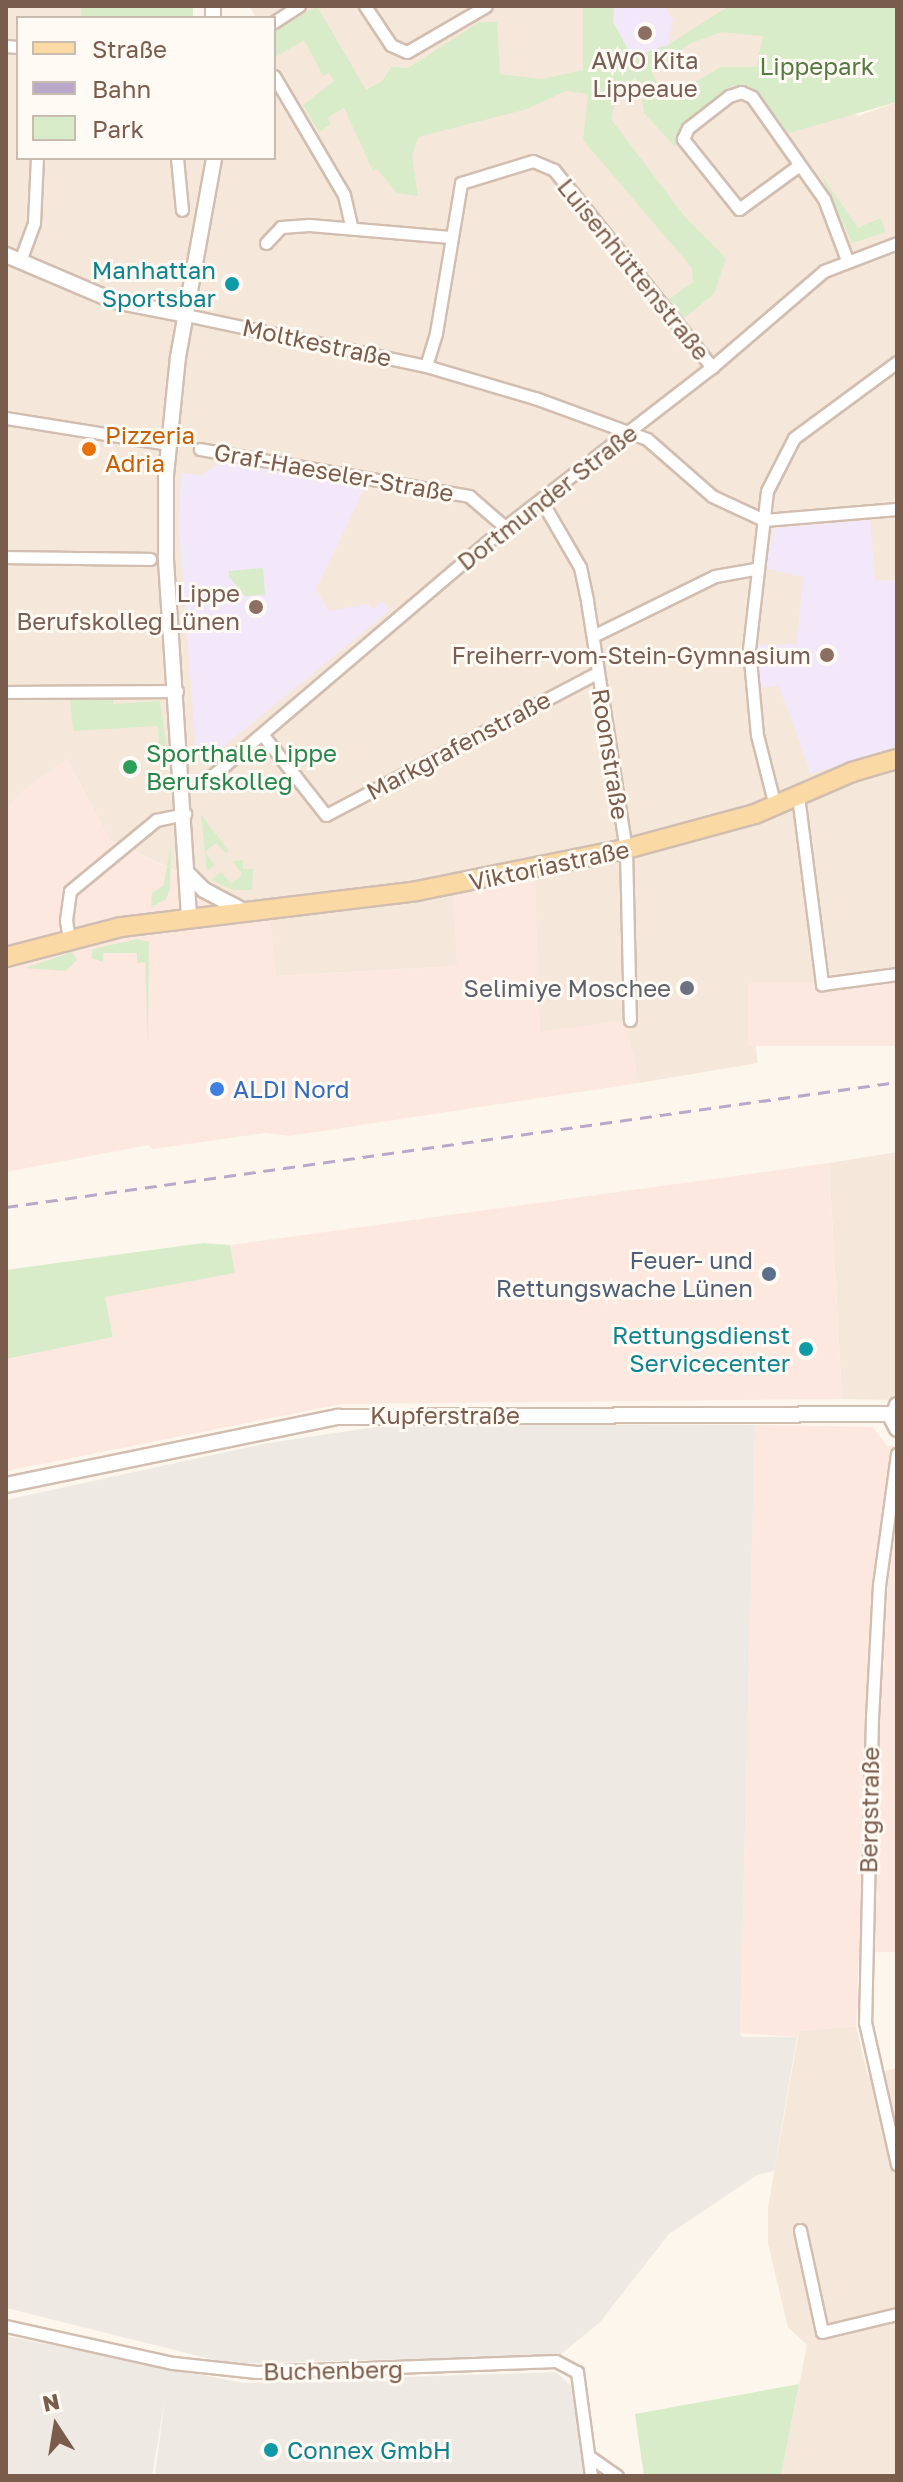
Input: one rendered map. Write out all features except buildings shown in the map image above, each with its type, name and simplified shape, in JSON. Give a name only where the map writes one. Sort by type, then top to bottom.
[{"type":"main road","name":"Viktoriastraße","points":[[189,916],[417,891],[626,849],[775,806],[897,759]]},
{"type":"main road","points":[[6,957],[69,939],[189,916]]},
{"type":"street","points":[[276,21],[299,6]]},
{"type":"street","points":[[365,6],[391,45],[407,52],[486,6]]},
{"type":"street","points":[[276,79],[344,195],[351,225]]},
{"type":"street","points":[[798,166],[739,209],[683,139],[688,128],[741,92],[752,97],[824,199],[847,260]]},
{"type":"street","points":[[13,258],[34,223],[37,160]]},
{"type":"street","points":[[177,160],[182,210]]},
{"type":"street","points":[[189,916],[185,814],[166,556],[168,444],[186,315],[214,160]]},
{"type":"street","name":"Luisenhüttenstraße","points":[[426,366],[439,321],[461,183],[545,162],[712,367]]},
{"type":"street","points":[[266,243],[281,227],[351,225],[450,237]]},
{"type":"street","name":"Dortmunder Straße","points":[[212,776],[505,527],[712,367],[824,271],[897,243]]},
{"type":"street","name":"Moltkestraße","points":[[13,258],[114,301],[485,381],[647,439],[712,496],[764,520]]},
{"type":"street","points":[[775,806],[757,735],[749,649],[755,569],[775,470],[794,438],[897,362]]},
{"type":"street","points":[[6,418],[168,444]]},
{"type":"street","name":"Graf-Haeseler-Straße","points":[[200,449],[469,496],[505,527]]},
{"type":"street","name":"Roonstraße","points":[[541,500],[580,567],[593,636],[626,849],[630,1020]]},
{"type":"street","points":[[764,520],[897,509]]},
{"type":"street","points":[[6,557],[150,559]]},
{"type":"street","points":[[593,636],[715,576],[755,569]]},
{"type":"street","name":"Markgrafenstraße","points":[[262,734],[326,815],[597,673]]},
{"type":"street","points":[[6,692],[177,691]]},
{"type":"street","points":[[798,796],[822,984],[897,974]]},
{"type":"street","points":[[69,939],[66,903],[70,891],[137,835],[169,816],[185,814]]},
{"type":"street","points":[[187,873],[204,890],[242,910]]},
{"type":"street","points":[[894,1409],[897,1429]]},
{"type":"street","name":"Kupferstraße","points":[[6,1485],[338,1417],[894,1409]]},
{"type":"street","name":"Bergstraße","points":[[897,1454],[879,1585],[871,1725],[865,2022],[897,2164]]},
{"type":"street","points":[[800,2230],[822,2332],[897,2314]]},
{"type":"street","name":"Buchenberg","points":[[6,2326],[173,2363],[257,2372],[556,2361],[577,2372],[591,2476]]},
{"type":"street","points":[[590,2457],[617,2476]]},
{"type":"shaded area","points":[[6,6],[81,6],[83,16],[16,16],[16,160],[276,160],[276,16],[255,16],[249,6],[729,6],[858,116],[897,102],[897,983],[749,1001],[758,1063],[639,1083],[625,1021],[540,1033],[458,966],[276,976],[213,889],[109,839],[67,759],[18,795],[6,813]]},
{"type":"shaded area","name":"AWO Kita Lippeaue","points":[[614,6],[664,6],[673,19],[668,45],[632,57],[613,22]]},
{"type":"shaded area","name":"Lippe Berufskolleg Lünen","points":[[222,461],[366,485],[316,589],[329,611],[368,604],[373,609],[382,601],[390,610],[212,756],[196,751],[179,527],[181,473],[202,475]]},
{"type":"shaded area","name":"Freiherr-vom-Stein-Gymnasium","points":[[870,520],[875,581],[897,580],[897,746],[811,774],[779,686],[759,688],[757,645],[797,644],[803,577],[765,568],[774,528]]},
{"type":"shaded area","points":[[67,759],[109,839],[270,918],[276,976],[457,966],[453,895],[535,879],[540,1032],[625,1020],[639,1083],[289,1136],[265,1133],[153,1149],[148,1145],[6,1172],[6,813],[18,795]]},
{"type":"shaded area","points":[[748,983],[897,983],[897,1046],[748,1046]]},
{"type":"shaded area","points":[[897,1152],[897,1400],[842,1399],[829,1163]]},
{"type":"shaded area","points":[[829,1163],[842,1399],[342,1404],[6,1471],[6,1359],[113,1337],[104,1297],[234,1273],[230,1245]]},
{"type":"shaded area","points":[[396,1424],[755,1425],[740,2033],[742,2037],[797,2037],[774,2171],[757,2175],[669,2234],[600,2322],[560,2355],[231,2364],[6,2308],[6,1500],[268,1443]]},
{"type":"shaded area","points":[[755,1425],[873,1427],[887,1446],[897,1446],[897,1952],[859,1952],[856,2026],[800,2031],[797,2037],[740,2033]]},
{"type":"shaded area","points":[[856,2026],[868,2076],[897,2068],[897,2476],[781,2476],[807,2345],[788,2327],[768,2244],[768,2207],[799,2031]]},
{"type":"shaded area","points":[[6,2336],[243,2383],[556,2372],[572,2387],[584,2476],[155,2476],[165,2398],[152,2476],[6,2476]]},
{"type":"green space","points":[[81,6],[193,6],[193,16],[81,16]]},
{"type":"green space","name":"Lippepark","points":[[317,6],[366,90],[382,81],[391,67],[408,68],[479,22],[497,22],[500,74],[541,79],[583,70],[583,6],[614,6],[613,22],[632,57],[668,45],[729,6],[897,6],[897,102],[789,133],[752,88],[733,85],[680,129],[675,147],[644,113],[642,100],[647,93],[635,78],[619,90],[611,119],[685,217],[726,258],[714,294],[684,318],[669,299],[693,282],[692,268],[583,140],[588,94],[566,91],[524,110],[418,137],[412,156],[418,196],[397,193],[377,169],[373,171],[344,108],[327,118],[331,124],[319,132],[303,105],[334,81],[329,72],[323,76],[304,40],[276,57],[276,30]],"holes":[[[722,32],[763,36],[756,67],[721,67],[673,95],[662,92],[652,72],[691,43]]]},
{"type":"green space","points":[[820,173],[858,228],[880,218],[886,232],[852,243]]},
{"type":"green space","points":[[263,568],[265,595],[245,596],[229,577],[229,571]]},
{"type":"green space","points":[[113,699],[113,704],[160,701],[168,757],[160,754],[158,726],[73,731],[70,700]]},
{"type":"green space","points":[[201,815],[229,851],[225,853],[216,843],[205,852],[215,865],[207,871]]},
{"type":"green space","points":[[171,845],[170,889],[166,899],[151,908],[152,893],[163,886]]},
{"type":"green space","points":[[243,860],[243,869],[253,869],[252,890],[233,890],[211,880],[221,872],[232,884],[242,874],[232,861]]},
{"type":"green space","points":[[137,939],[149,942],[148,1047],[145,962],[137,963],[137,953],[103,953],[103,962],[91,958],[93,949]]},
{"type":"green space","points":[[72,952],[77,960],[66,971],[25,968]]},
{"type":"green space","points":[[203,1243],[230,1245],[235,1273],[105,1297],[113,1337],[6,1359],[6,1270]]},
{"type":"green space","points":[[799,2384],[781,2476],[644,2476],[635,2414]]},
{"type":"railway","points":[[6,1207],[897,1082]]},
{"type":"place","name":"AWO Kita Lippeaue","points":[[645,33]]},
{"type":"place","name":"Manhattan Sportsbar","points":[[232,284]]},
{"type":"place","name":"Pizzeria Adria","points":[[89,449]]},
{"type":"place","name":"Lippe Berufskolleg Lünen","points":[[256,607]]},
{"type":"place","name":"Freiherr-vom-Stein-Gymnasium","points":[[827,655]]},
{"type":"place","name":"Sporthalle Lippe Berufskolleg","points":[[130,767]]},
{"type":"place","name":"Selimiye Moschee","points":[[687,988]]},
{"type":"place","name":"ALDI Nord","points":[[217,1089]]},
{"type":"place","name":"Feuer- und Rettungswache Lünen","points":[[769,1274]]},
{"type":"place","name":"Rettungsdienst Servicecenter","points":[[806,1349]]},
{"type":"place","name":"Connex GmbH","points":[[271,2450]]}]
